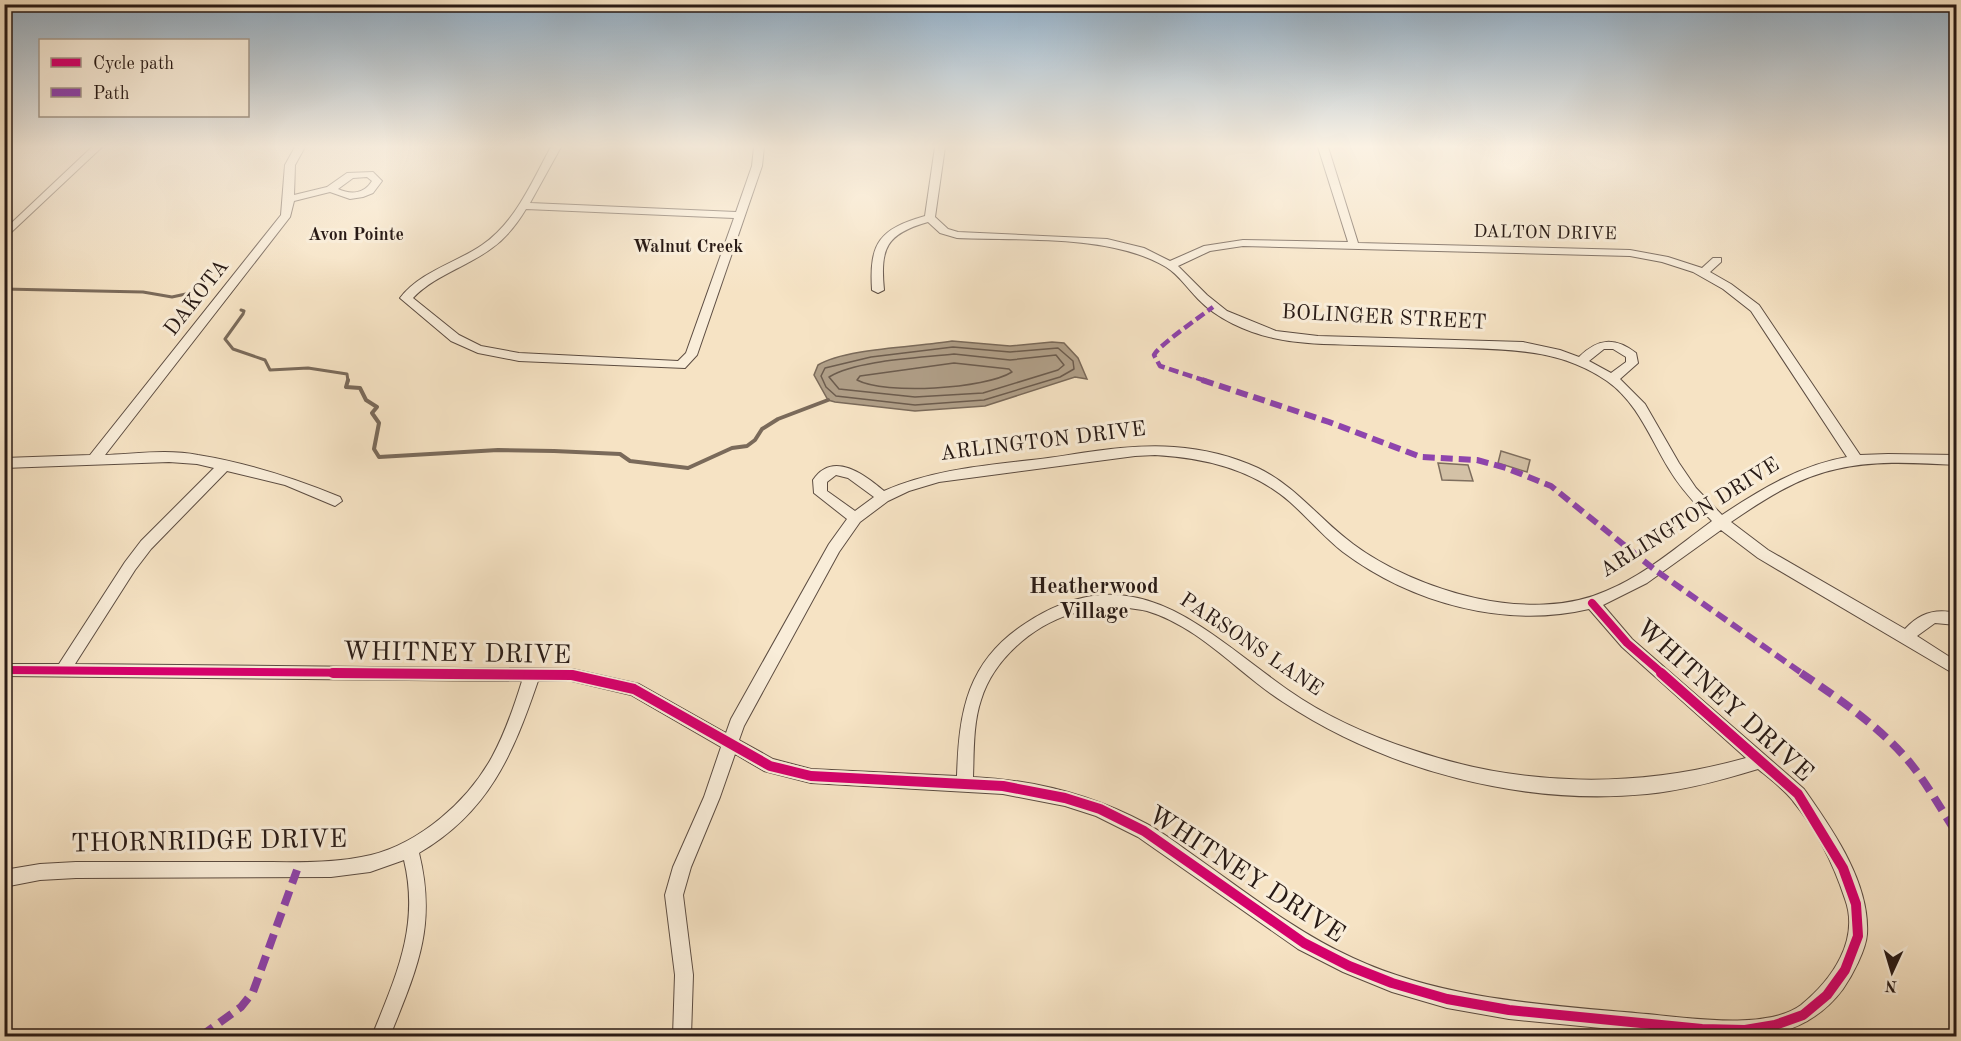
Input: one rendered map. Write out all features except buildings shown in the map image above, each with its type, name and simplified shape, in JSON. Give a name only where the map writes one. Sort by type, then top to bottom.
[{"type":"street","points":[[4,236],[46,196]]},
{"type":"street","points":[[290,196],[291,199],[305,196]]},
{"type":"street","points":[[528,196],[499,236],[488,246],[421,284],[406,298],[455,338],[478,349],[519,357],[681,365],[691,355],[747,196]]},
{"type":"street","points":[[878,290],[875,269],[881,241],[900,227],[930,218],[933,196]]},
{"type":"street","points":[[1338,196],[1354,246]]},
{"type":"street","name":"DAKOTA","points":[[93,461],[277,228],[286,215],[291,199]]},
{"type":"street","points":[[522,206],[740,215]]},
{"type":"street","name":"BOLINGER STREET","points":[[930,218],[944,231],[957,235],[1107,242],[1140,250],[1170,265],[1218,310],[1236,321],[1275,335],[1318,340],[1522,346],[1560,354],[1581,362],[1612,379],[1641,407],[1674,466],[1691,491],[1722,523],[1763,554],[1907,637],[1956,669]]},
{"type":"street","name":"DALTON DRIVE","points":[[1170,265],[1185,256],[1221,245],[1243,243],[1630,254],[1669,260],[1704,273],[1739,293],[1755,308],[1856,460]]},
{"type":"street","points":[[1704,273],[1717,260]]},
{"type":"street","points":[[1581,362],[1596,346],[1607,343],[1622,348],[1632,356],[1632,363],[1612,379]]},
{"type":"street","name":"ARLINGTON DRIVE","points":[[682,1036],[684,975],[674,895],[682,867],[712,797],[737,724],[828,558],[855,518],[883,497],[905,487],[939,477],[1135,451],[1191,453],[1224,460],[1266,479],[1288,494],[1348,549],[1402,580],[1454,599],[1516,609],[1553,609],[1592,603],[1620,591],[1770,491],[1822,468],[1856,460],[1890,458],[1956,460]]},
{"type":"street","points":[[4,463],[169,457],[197,459],[288,481],[335,501]]},
{"type":"street","points":[[63,670],[146,545],[224,466]]},
{"type":"street","points":[[855,518],[821,493],[820,480],[825,474],[834,471],[848,471],[883,497]]},
{"type":"street","name":"PARSONS LANE","points":[[965,783],[969,720],[974,698],[986,671],[999,652],[1026,628],[1050,615],[1073,607],[1122,602],[1145,605],[1172,614],[1195,627],[1260,679],[1304,708],[1343,728],[1382,746],[1484,776],[1544,786],[1607,789],[1657,786],[1706,777],[1762,761]]},
{"type":"street","name":"WHITNEY DRIVE","points":[[4,670],[572,675],[634,689],[770,766],[811,776],[965,783],[1036,791],[1100,809],[1144,831],[1304,943],[1349,966],[1392,983],[1447,999],[1509,1010],[1702,1029],[1745,1030],[1775,1025],[1803,1015],[1827,995],[1845,970],[1858,936],[1856,904],[1843,868],[1798,794],[1627,643],[1592,603]]},
{"type":"street","points":[[1907,637],[1916,625],[1926,619],[1943,615],[1956,619]]},
{"type":"street","name":"THORNRIDGE DRIVE","points":[[4,879],[39,872],[76,870],[345,870],[410,849],[459,811],[489,777],[502,756],[532,675]]},
{"type":"street","points":[[381,1036],[411,961],[418,936],[419,886],[410,849]]},
{"type":"shaded area","points":[[1501,451],[1530,460],[1527,472],[1498,463]]},
{"type":"shaded area","points":[[1438,463],[1468,465],[1473,481],[1442,480]]},
{"type":"water","points":[[952,341],[1010,346],[1064,343],[1078,358],[1087,379],[1075,377],[985,406],[915,411],[828,400],[814,375],[818,365],[846,355]]},
{"type":"waterway","points":[[4,289],[143,292],[172,297],[195,292]]},
{"type":"waterway","points":[[241,310],[244,311],[243,314],[225,339],[233,349],[265,360],[270,370],[308,368],[347,374],[348,380]]},
{"type":"waterway","points":[[348,380],[346,387],[360,388],[366,400],[377,407],[372,413],[379,423],[374,449],[379,457],[498,450],[554,451],[620,454],[630,461],[688,468],[732,448],[747,446],[755,440],[762,429],[778,419],[828,400]]},
{"type":"marked path","points":[[1213,307],[1182,332],[1157,348],[1154,355],[1160,366],[1329,422],[1421,457],[1477,460],[1506,468],[1551,486],[1655,570],[1837,698],[1890,741],[1908,760],[1956,832]]},
{"type":"marked path","points":[[201,1036],[241,1007],[253,992],[297,870]]},
{"type":"cycle path","points":[[4,670],[572,675],[634,689],[770,766],[811,776],[1003,786],[1065,798],[1100,809],[1144,831],[1304,943],[1349,966],[1392,983],[1447,999],[1509,1010],[1702,1029],[1745,1030],[1775,1025],[1803,1015],[1827,995],[1845,970],[1858,936],[1856,904],[1843,868],[1798,794],[1627,643],[1592,603]]},
{"type":"district","name":"Avon Pointe","points":[[356,235]]},
{"type":"district","name":"Walnut Creek","points":[[688,247]]},
{"type":"district","name":"Heatherwood Village","points":[[1094,600]]}]
